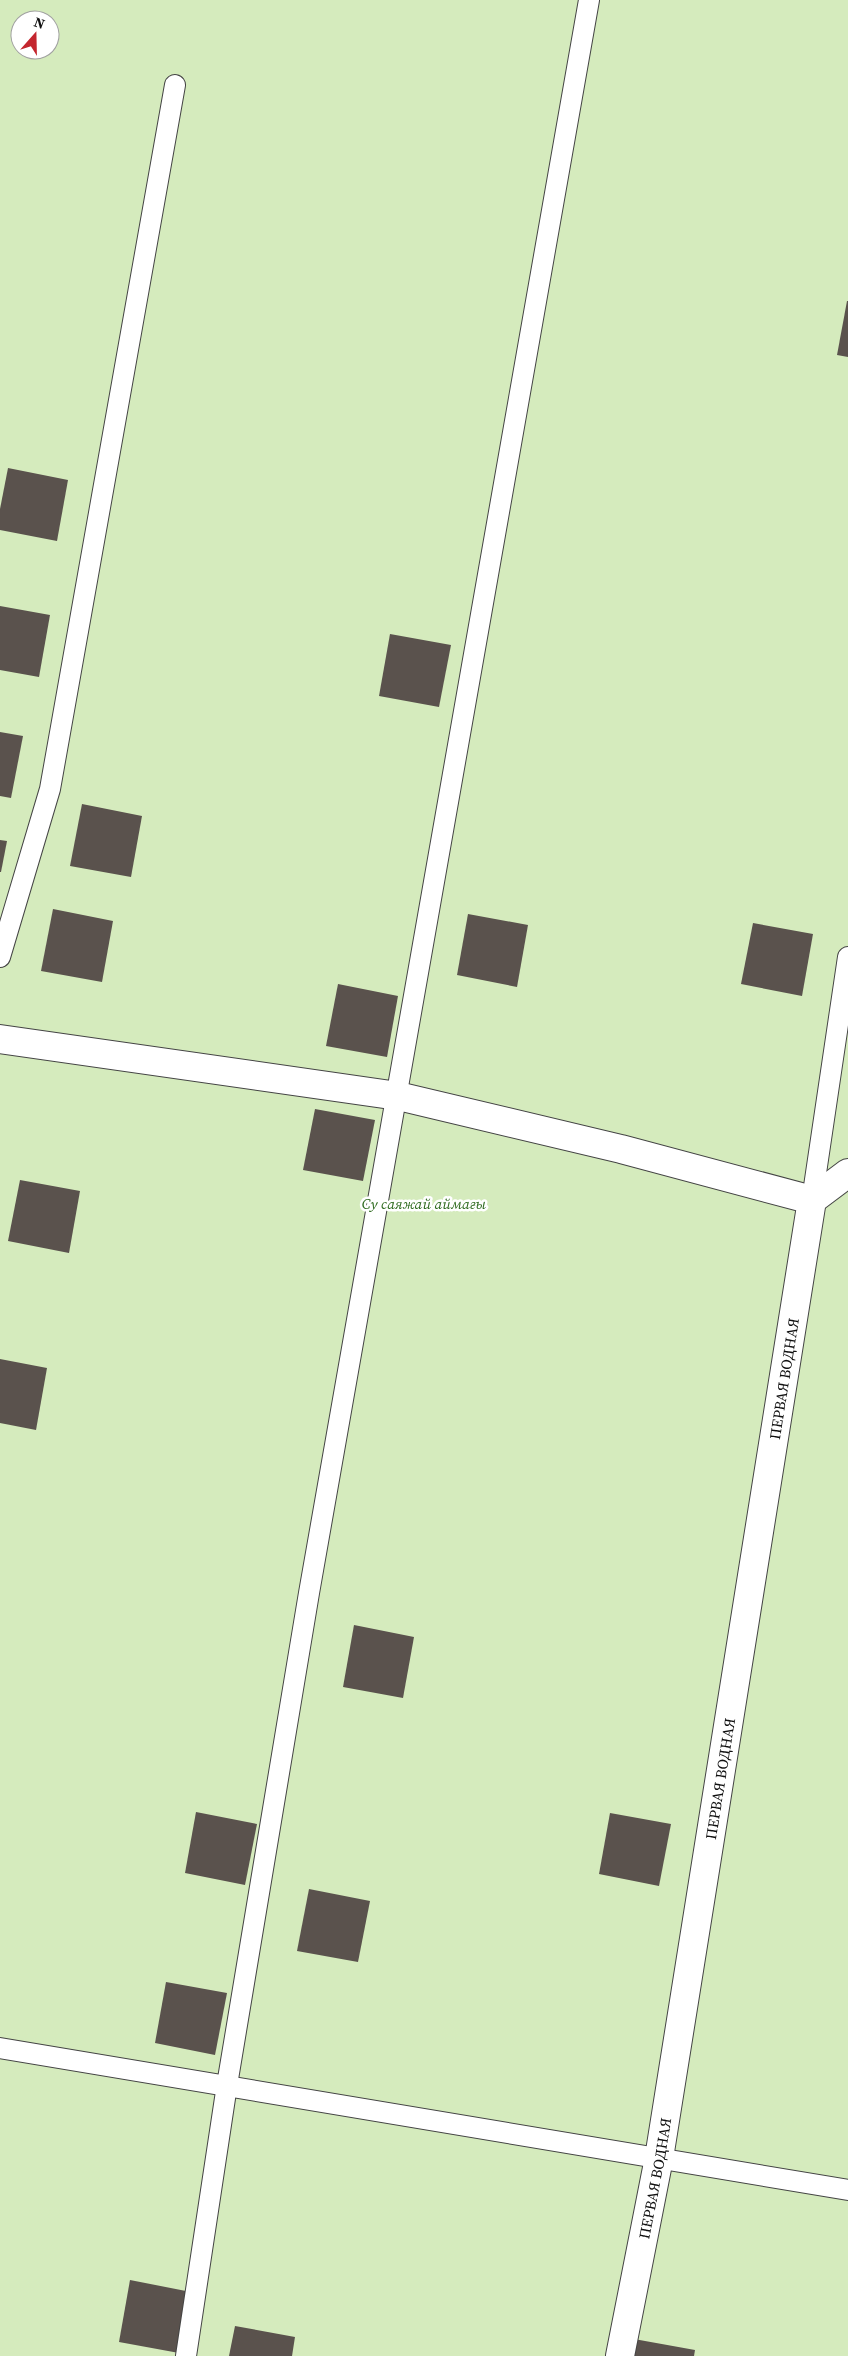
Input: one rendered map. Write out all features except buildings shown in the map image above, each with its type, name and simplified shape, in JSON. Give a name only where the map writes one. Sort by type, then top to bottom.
[{"type":"street","points":[[0,1039],[398,1096],[621,1149],[812,1200],[848,1173]]},
{"type":"street","name":"ПЕРВАЯ ВОДНАЯ","points":[[620,2356],[659,2158],[812,1200]]},
{"type":"lane","points":[[186,2356],[227,2085],[307,1603],[398,1096],[589,0]]},
{"type":"lane","points":[[0,957],[50,789],[175,85]]},
{"type":"lane","points":[[812,1200],[848,957]]},
{"type":"lane","points":[[0,2048],[848,2190]]},
{"type":"green space","name":"Су саяжай аймағы","points":[[0,0],[848,0],[848,2356],[0,2356]]}]
